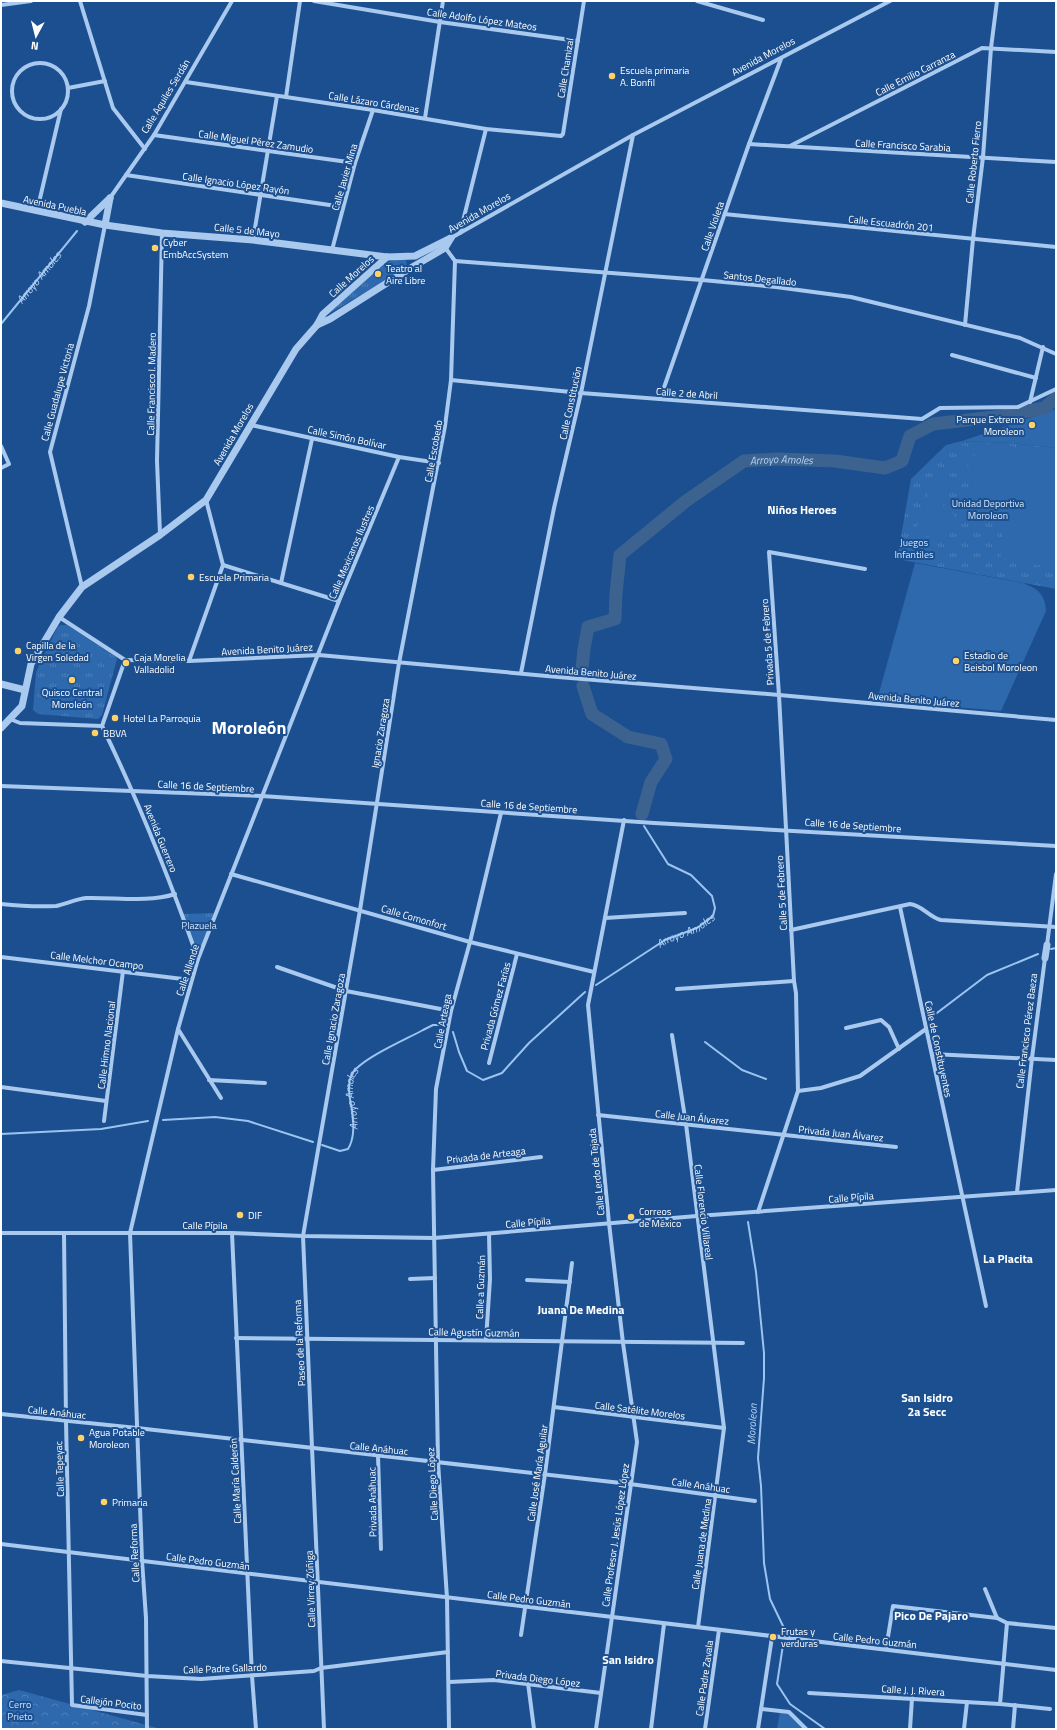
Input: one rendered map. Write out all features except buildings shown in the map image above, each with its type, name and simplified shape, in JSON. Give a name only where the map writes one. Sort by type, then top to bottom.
[{"type":"street","points":[[1,5],[31,1]]},
{"type":"street","points":[[80,1],[113,108],[145,149]]},
{"type":"street","name":"Calle Aquiles Serdán","points":[[85,222],[110,198],[145,149],[186,82],[232,1]]},
{"type":"street","points":[[286,97],[300,1]]},
{"type":"street","name":"Calle Adolfo López Mateos","points":[[314,1],[440,22],[578,41]]},
{"type":"street","points":[[426,118],[443,1]]},
{"type":"street","name":"Calle Chamizal","points":[[561,136],[563,134],[584,1]]},
{"type":"street","points":[[698,1],[763,20]]},
{"type":"street","name":"Avenida Morelos","points":[[451,238],[633,135],[890,1]]},
{"type":"street","name":"Calle Roberto Fierro","points":[[965,325],[973,239],[983,157],[991,48],[997,1]]},
{"type":"street","name":"Calle Emilio Carranza","points":[[789,147],[982,48],[1056,52]]},
{"type":"street","name":"Calle Violeta","points":[[660,399],[748,144],[781,58]]},
{"type":"street","points":[[37,211],[68,88],[66,80],[58,69],[51,64],[42,62],[32,63],[23,68],[18,74],[14,83],[14,100],[18,108],[29,117],[40,120],[55,115],[62,108]]},
{"type":"street","points":[[68,88],[105,81]]},
{"type":"street","name":"Calle Lázaro Cárdenas","points":[[186,82],[426,118],[486,129],[561,136]]},
{"type":"street","points":[[253,240],[277,96]]},
{"type":"street","name":"Calle Javier Mina","points":[[332,250],[355,163],[373,110]]},
{"type":"street","points":[[460,233],[486,129]]},
{"type":"street","name":"Calle Miguel Pérez Zamudio","points":[[154,135],[355,163]]},
{"type":"street","name":"Calle Constitución","points":[[521,673],[554,508],[581,393],[633,135]]},
{"type":"street","name":"Calle Francisco Sarabia","points":[[748,144],[1056,162]]},
{"type":"street","name":"Calle Ignacio López Rayón","points":[[126,175],[343,207]]},
{"type":"street","name":"Calle Aquiles Serdán","points":[[106,225],[110,198]]},
{"type":"street","name":"Avenida Puebla","points":[[1,203],[85,222],[106,225]]},
{"type":"street","name":"Calle Escuadrón 201","points":[[724,214],[1056,247]]},
{"type":"street","name":"Calle 5 de Mayo","points":[[106,225],[162,233],[253,240],[387,257]]},
{"type":"street","name":"Calle Guadalupe Victoria","points":[[82,587],[50,452],[88,306],[106,225]]},
{"type":"street","name":"Calle Francisco I. Madero","points":[[160,535],[157,460],[162,233]]},
{"type":"street","name":"Calle Morelos","points":[[316,325],[323,314],[387,257],[415,256],[443,245],[451,238]]},
{"type":"street","points":[[443,245],[455,261]]},
{"type":"street","name":"Avenida Morelos","points":[[1,728],[22,706],[31,664],[59,618],[82,587],[160,535],[206,500],[296,349],[316,325],[330,319],[409,269],[443,245]]},
{"type":"street","points":[[401,257],[408,261],[409,269]]},
{"type":"street","name":"Santos Degallado","points":[[455,261],[776,286],[851,297],[1020,338],[1044,347],[1056,354]]},
{"type":"street","name":"Calle Escobedo","points":[[399,663],[439,463],[451,380],[455,261]]},
{"type":"street","points":[[1030,402],[1044,347]]},
{"type":"street","points":[[952,355],[1036,378]]},
{"type":"street","name":"Calle 2 de Abril","points":[[451,380],[581,393],[922,419],[940,408],[1018,407],[1030,402]]},
{"type":"street","points":[[1030,402],[1056,389]]},
{"type":"street","name":"Calle Simón Bolívar","points":[[251,425],[400,457],[439,463]]},
{"type":"street","points":[[281,583],[312,439]]},
{"type":"street","points":[[1,446],[9,464],[1,468]]},
{"type":"street","name":"Calle Mexicanos Ilustres","points":[[319,655],[339,601],[400,457]]},
{"type":"street","points":[[189,661],[223,565],[206,500]]},
{"type":"street","name":"Privada 5 de Febrero","points":[[779,695],[770,588],[769,552],[865,569]]},
{"type":"street","points":[[223,565],[339,601]]},
{"type":"street","points":[[10,719],[20,723],[102,726],[125,660],[59,618]]},
{"type":"street","name":"Avenida Benito Juárez","points":[[125,660],[189,661],[319,655],[585,680],[779,695],[1056,720]]},
{"type":"street","name":"Calle Allende","points":[[130,1233],[191,980],[231,874],[319,655]]},
{"type":"street","name":"Ignacio Zaragoza","points":[[377,805],[399,663]]},
{"type":"street","points":[[1,684],[25,690]]},
{"type":"street","name":"Calle 5 de Febrero","points":[[758,1212],[798,1091],[796,993],[791,930],[779,695]]},
{"type":"street","name":"Avenida Guerrero","points":[[102,726],[133,791],[175,894],[198,959]]},
{"type":"street","name":"Calle 16 de Septiembre","points":[[1,786],[262,796],[501,813],[1056,846]]},
{"type":"street","name":"Calle Ignacio Zaragoza","points":[[303,1236],[377,805]]},
{"type":"street","name":"Calle Arteaga","points":[[434,1238],[433,1170],[436,1089],[451,1011],[470,942],[501,813]]},
{"type":"street","points":[[594,972],[624,820]]},
{"type":"street","name":"Calle Comonfort","points":[[231,874],[470,942],[594,972]]},
{"type":"street","name":"Calle Francisco Pérez Baeza","points":[[1017,1192],[1032,1058],[1056,874]]},
{"type":"street","points":[[1,904],[27,907],[58,905],[85,898],[103,900],[163,898],[175,894]]},
{"type":"street","points":[[791,930],[910,904],[917,905],[934,918],[941,920],[1056,927]]},
{"type":"street","name":"Calle de Constituyentes","points":[[900,907],[986,1306]]},
{"type":"street","points":[[605,918],[685,913]]},
{"type":"street","name":"Privada Gómez Farías","points":[[489,1063],[517,954]]},
{"type":"street","name":"Calle Melchor Ocampo","points":[[1,957],[191,980]]},
{"type":"street","points":[[277,967],[346,991],[451,1011]]},
{"type":"street","name":"Calle Himno Nacional","points":[[104,1121],[123,971]]},
{"type":"street","name":"Calle Lerdo de Tejada","points":[[594,972],[588,1005],[609,1223],[623,1343]]},
{"type":"street","points":[[677,989],[794,980]]},
{"type":"street","points":[[846,1028],[881,1020],[889,1027],[899,1049]]},
{"type":"street","points":[[178,1029],[209,1080],[222,1098]]},
{"type":"street","points":[[798,1091],[821,1088],[860,1076],[926,1029]]},
{"type":"street","name":"Calle Florencio Villareal","points":[[672,1035],[686,1124],[713,1344]]},
{"type":"street","points":[[932,1054],[1056,1060]]},
{"type":"street","points":[[209,1080],[265,1084]]},
{"type":"street","points":[[1,1087],[106,1101]]},
{"type":"street","name":"Calle Juan Álvarez","points":[[598,1115],[784,1135]]},
{"type":"street","name":"Privada Juan Álvarez","points":[[784,1135],[896,1147]]},
{"type":"street","name":"Privada de Arteaga","points":[[433,1170],[541,1157]]},
{"type":"street","name":"Calle Pípila","points":[[1,1233],[232,1233],[303,1236],[434,1238],[697,1216],[1056,1190]]},
{"type":"street","name":"Calle Tepeyac","points":[[64,1233],[72,1705]]},
{"type":"street","name":"Calle Reforma","points":[[130,1233],[142,1561],[146,1618],[147,1729]]},
{"type":"street","name":"Calle María Calderón","points":[[232,1233],[252,1676],[256,1729]]},
{"type":"street","name":"Calle a Guzmán","points":[[486,1340],[490,1279],[489,1234]]},
{"type":"street","name":"Paseo de la Reforma","points":[[303,1236],[306,1338],[312,1448]]},
{"type":"street","name":"Calle Diego López","points":[[434,1238],[438,1462],[447,1598],[449,1729]]},
{"type":"street","name":"Calle José María Aguilar","points":[[521,1636],[545,1474],[572,1263]]},
{"type":"street","points":[[410,1279],[435,1278]]},
{"type":"street","points":[[527,1280],[570,1282]]},
{"type":"street","name":"Calle Agustín Guzmán","points":[[236,1338],[743,1344]]},
{"type":"street","name":"Calle Profesor J. Jesús López López","points":[[596,1729],[637,1442],[623,1343]]},
{"type":"street","name":"Calle Juana de Medina","points":[[698,1627],[724,1428],[713,1344]]},
{"type":"street","name":"Calle Satélite Morelos","points":[[554,1407],[724,1428]]},
{"type":"street","name":"Calle Anáhuac","points":[[1,1414],[545,1474],[755,1501]]},
{"type":"street","name":"Calle Virrey Zúñiga","points":[[312,1448],[324,1729]]},
{"type":"street","name":"Privada Anáhuac","points":[[378,1456],[381,1549]]},
{"type":"street","name":"Calle Pedro Guzmán","points":[[1,1544],[1056,1670]]},
{"type":"street","points":[[985,1589],[996,1618]]},
{"type":"street","points":[[886,1649],[894,1606],[996,1618],[1007,1623],[1056,1628]]},
{"type":"street","points":[[1000,1704],[1007,1623]]},
{"type":"street","points":[[651,1729],[664,1624]]},
{"type":"street","name":"Calle Padre Zavala","points":[[705,1729],[719,1630]]},
{"type":"street","points":[[758,1729],[772,1637]]},
{"type":"street","name":"Calle Padre Gallardo","points":[[1,1661],[147,1676],[201,1679],[314,1671],[321,1668],[448,1652]]},
{"type":"street","name":"Privada Diego López","points":[[449,1682],[494,1680],[601,1693]]},
{"type":"street","points":[[528,1683],[534,1729]]},
{"type":"street","name":"Calle J. J. Rivera","points":[[809,1693],[912,1698],[1015,1705],[1050,1709]]},
{"type":"street","points":[[910,1729],[912,1698]]},
{"type":"street","points":[[964,1729],[967,1702]]},
{"type":"street","name":"Callejón Pocito","points":[[72,1705],[147,1715]]},
{"type":"street","points":[[1013,1729],[1015,1705]]},
{"type":"street","points":[[761,1709],[789,1712],[806,1729]]},
{"type":"green space","points":[[399,258],[406,260],[407,268],[325,316],[386,263]]},
{"type":"green space","name":"Parque Extremo Moroleon","points":[[1056,409],[1056,448],[1011,443],[962,441]]},
{"type":"green space","name":"Unidad Deportiva Moroleon","points":[[962,441],[1011,443],[1056,448],[1056,589],[897,559],[911,479],[946,445]]},
{"type":"green space","points":[[976,443],[1013,446],[1014,449],[1056,453],[1056,567],[1000,561],[1007,502],[970,498]]},
{"type":"green space","points":[[959,445],[972,447],[966,472],[954,470]]},
{"type":"green space","points":[[936,472],[953,477],[942,510],[955,515],[946,542],[915,532]]},
{"type":"green space","name":"Estadio de Beisbol Moroleon","points":[[915,563],[1023,583],[1037,590],[1042,596],[1046,611],[1001,711],[877,700]]},
{"type":"green space","points":[[60,625],[67,625],[117,659],[102,715],[98,719],[38,714],[33,710],[36,672],[57,628]]},
{"type":"green space","name":"Plazuela","points":[[216,913],[198,959],[182,914]]},
{"type":"green space","name":"Cerro Prieto","points":[[19,1690],[161,1729],[1,1729],[1,1695]]},
{"type":"green space","points":[[780,1711],[789,1712],[806,1729],[777,1729]]},
{"type":"waterway","name":"Arroyo Amoles","points":[[1,324],[77,231]]},
{"type":"waterway","name":"Arroyo Amoles","points":[[582,669],[588,627],[615,619],[620,555],[686,501],[744,461],[777,459],[835,461],[885,468],[902,461],[910,436],[933,424],[1003,416],[1044,408],[1056,398]]},
{"type":"waterway","name":"Arroyo Amoles","points":[[583,686],[592,714],[628,737],[661,744],[666,759],[651,782],[642,814]]},
{"type":"waterway","name":"Arroyo Amoles","points":[[596,985],[665,940],[697,928],[713,916],[715,908],[712,896],[691,875],[668,864],[644,826]]},
{"type":"waterway","points":[[1051,949],[1056,948]]},
{"type":"waterway","points":[[929,1019],[987,975],[1038,954]]},
{"type":"waterway","name":"Arroyo Amoles","points":[[453,1032],[467,1071],[483,1080],[502,1073],[529,1043],[585,992]]},
{"type":"waterway","name":"Arroyo Amoles","points":[[322,1145],[340,1151],[348,1149],[350,1145],[353,1135],[353,1115],[349,1084],[351,1076],[355,1070],[372,1057],[395,1044],[433,1025],[442,1025]]},
{"type":"waterway","points":[[705,1042],[742,1070],[766,1079]]},
{"type":"waterway","name":"Arroyo Amoles","points":[[163,1120],[215,1117],[248,1121],[313,1142]]},
{"type":"waterway","name":"Arroyo Amoles","points":[[1,1134],[101,1129],[148,1121]]},
{"type":"waterway","name":"Moroleon","points":[[748,1222],[756,1272],[764,1353],[764,1378],[758,1458],[761,1486],[764,1563],[770,1599],[783,1626]]},
{"type":"waterway","name":"Moroleon","points":[[783,1645],[777,1684],[790,1704],[825,1729]]},
{"type":"place","name":"Escuela primaria A. Bonfil","points":[[612,76]]},
{"type":"place","name":"Cyber EmbAccSystem","points":[[155,248]]},
{"type":"place","name":"Teatro al Aire Libre","points":[[378,274]]},
{"type":"place","name":"Parque Extremo Moroleon","points":[[1032,425]]},
{"type":"place","name":"Escuela Primaria","points":[[191,577]]},
{"type":"place","name":"Capilla de la Virgen Soledad","points":[[18,651]]},
{"type":"place","name":"Estadio de Beisbol Moroleon","points":[[956,661]]},
{"type":"place","name":"Caja Morelia Valladolid","points":[[126,663]]},
{"type":"place","name":"Quisco Central Moroleón","points":[[72,680]]},
{"type":"place","name":"Hotel La Parroquia","points":[[115,718]]},
{"type":"place","name":"BBVA","points":[[95,733]]},
{"type":"place","name":"DIF","points":[[240,1215]]},
{"type":"place","name":"Correos de México","points":[[631,1217]]},
{"type":"place","name":"Agua Potable Moroleon","points":[[81,1438]]},
{"type":"place","name":"Primaria","points":[[104,1502]]},
{"type":"place","name":"Frutas y verduras","points":[[773,1637]]},
{"type":"district","name":"Niños Heroes","points":[[802,510]]},
{"type":"district","name":"Moroleón","points":[[249,728]]},
{"type":"district","name":"La Placita","points":[[1008,1259]]},
{"type":"district","name":"Juana De Medina","points":[[581,1310]]},
{"type":"district","name":"San Isidro 2a Secc","points":[[927,1405]]},
{"type":"district","name":"Pico De Pajaro","points":[[931,1616]]},
{"type":"district","name":"San Isidro","points":[[628,1660]]},
{"type":"park label","name":"Juegos Infantiles","points":[[914,548]]}]
